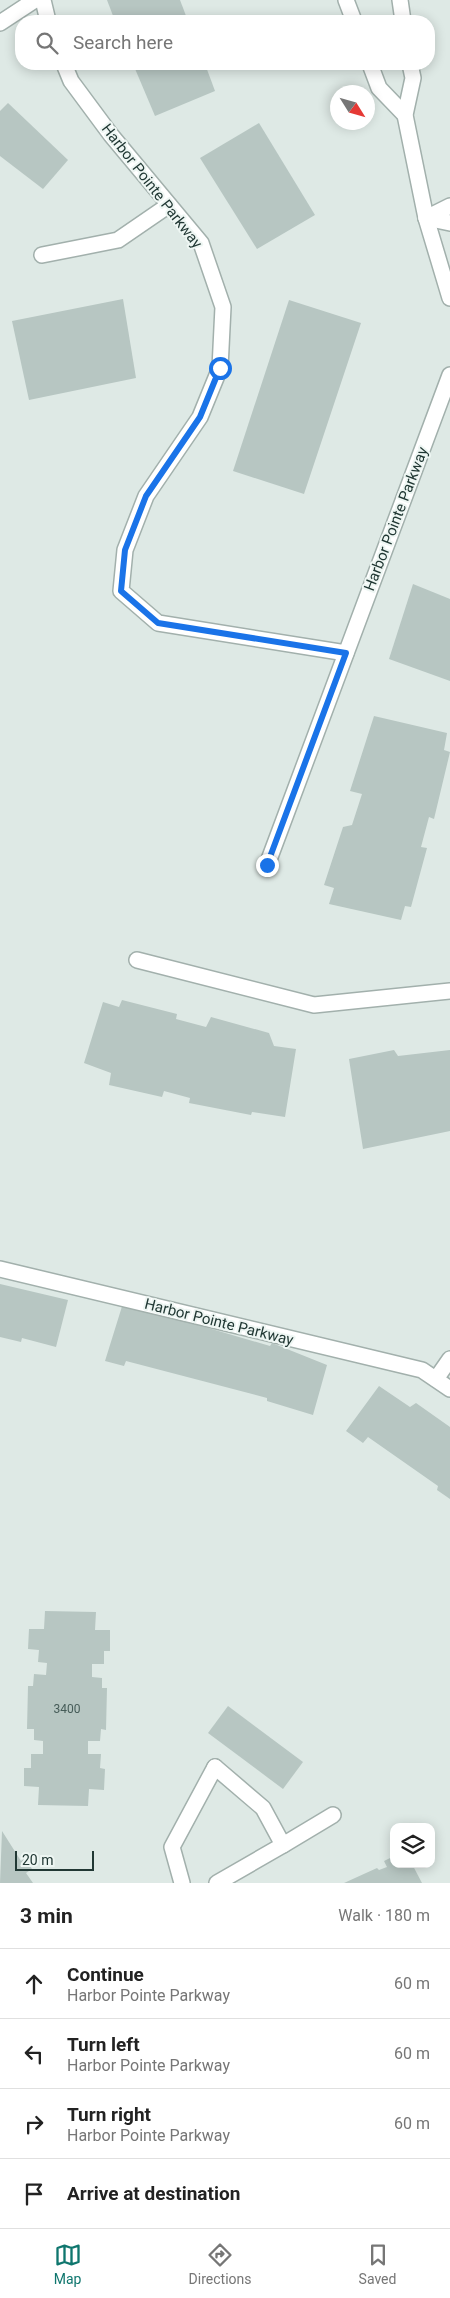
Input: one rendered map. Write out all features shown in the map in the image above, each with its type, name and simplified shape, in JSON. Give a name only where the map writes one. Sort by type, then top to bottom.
[{"type":"street","points":[[0,23],[35,0]]},
{"type":"street","points":[[43,0],[47,15]]},
{"type":"street","points":[[400,0],[403,15]]},
{"type":"street","points":[[350,1],[353,15]]},
{"type":"street","name":"Harbor Pointe Parkway","points":[[66,70],[71,81],[105,128],[200,243],[222,307],[220,368],[200,417],[146,496],[125,550],[121,591],[158,623],[346,653]]},
{"type":"street","points":[[372,70],[379,88],[405,115]]},
{"type":"street","points":[[411,70],[413,78],[405,115],[426,218],[450,298]]},
{"type":"street","points":[[42,255],[118,240],[169,205]]},
{"type":"street","points":[[426,218],[450,206]]},
{"type":"street","points":[[426,218],[450,223]]},
{"type":"street","name":"Harbor Pointe Parkway","points":[[267,865],[449,383]]},
{"type":"street","points":[[137,960],[314,1005],[450,991]]},
{"type":"street","name":"Harbor Pointe Parkway","points":[[0,1269],[422,1370],[450,1389]]},
{"type":"street","points":[[436,1379],[450,1359]]},
{"type":"street","points":[[182,1883],[172,1847],[215,1767],[263,1808],[283,1845]]},
{"type":"street","points":[[217,1883],[333,1816]]},
{"type":"building","points":[[107,0],[180,0],[186,15],[113,15]]},
{"type":"building","points":[[136,70],[207,70],[215,91],[155,116]]},
{"type":"building","points":[[8,103],[68,160],[43,189],[0,156],[0,111]]},
{"type":"building","points":[[259,123],[315,215],[257,249],[200,158]]},
{"type":"building","points":[[123,299],[136,378],[29,400],[12,321]]},
{"type":"building","points":[[289,300],[361,323],[304,494],[233,471]]},
{"type":"building","points":[[413,584],[450,599],[450,681],[389,659]]},
{"type":"building","points":[[374,716],[447,733],[444,750],[450,752],[434,819],[429,817],[421,847],[427,848],[411,907],[405,906],[401,920],[329,904],[334,888],[324,885],[343,827],[352,825],[362,794],[350,791]]},
{"type":"building","points":[[122,1000],[177,1014],[176,1019],[206,1027],[211,1017],[269,1033],[274,1046],[296,1049],[285,1117],[252,1112],[251,1115],[189,1103],[190,1098],[164,1091],[162,1097],[109,1085],[111,1073],[84,1063],[103,1002],[119,1007]]},
{"type":"building","points":[[394,1050],[398,1056],[450,1050],[450,1131],[363,1149],[349,1059]]},
{"type":"building","points":[[0,1284],[68,1300],[56,1347],[22,1338],[21,1342],[0,1337]]},
{"type":"building","points":[[124,1300],[147,1310],[270,1346],[272,1343],[327,1365],[313,1415],[267,1401],[267,1398],[126,1361],[124,1366],[105,1361]]},
{"type":"building","points":[[379,1386],[410,1407],[416,1403],[450,1427],[450,1499],[437,1490],[438,1486],[368,1437],[363,1443],[346,1431]]},
{"type":"building","points":[[45,1611],[96,1612],[95,1630],[110,1630],[110,1651],[104,1651],[104,1664],[92,1664],[92,1677],[102,1678],[102,1688],[107,1688],[106,1730],[101,1729],[100,1741],[88,1741],[88,1754],[101,1754],[100,1768],[105,1769],[104,1790],[89,1789],[88,1806],[38,1805],[39,1787],[24,1786],[24,1768],[31,1768],[31,1754],[43,1754],[43,1741],[34,1740],[34,1729],[27,1729],[28,1686],[33,1686],[34,1674],[46,1675],[47,1663],[38,1662],[39,1650],[28,1649],[29,1629],[44,1629]]},
{"type":"building","points":[[228,1706],[303,1762],[283,1789],[208,1733]]},
{"type":"building","points":[[2,1831],[21,1861],[25,1858],[32,1869],[26,1873],[33,1883],[0,1883]]},
{"type":"building","points":[[390,1858],[390,1868],[414,1868],[422,1883],[344,1883],[377,1868],[379,1870],[387,1867],[384,1861]]},
{"type":"route","points":[[220,368],[200,417],[146,496],[125,550],[121,591],[158,623],[346,653],[267,865]]}]
